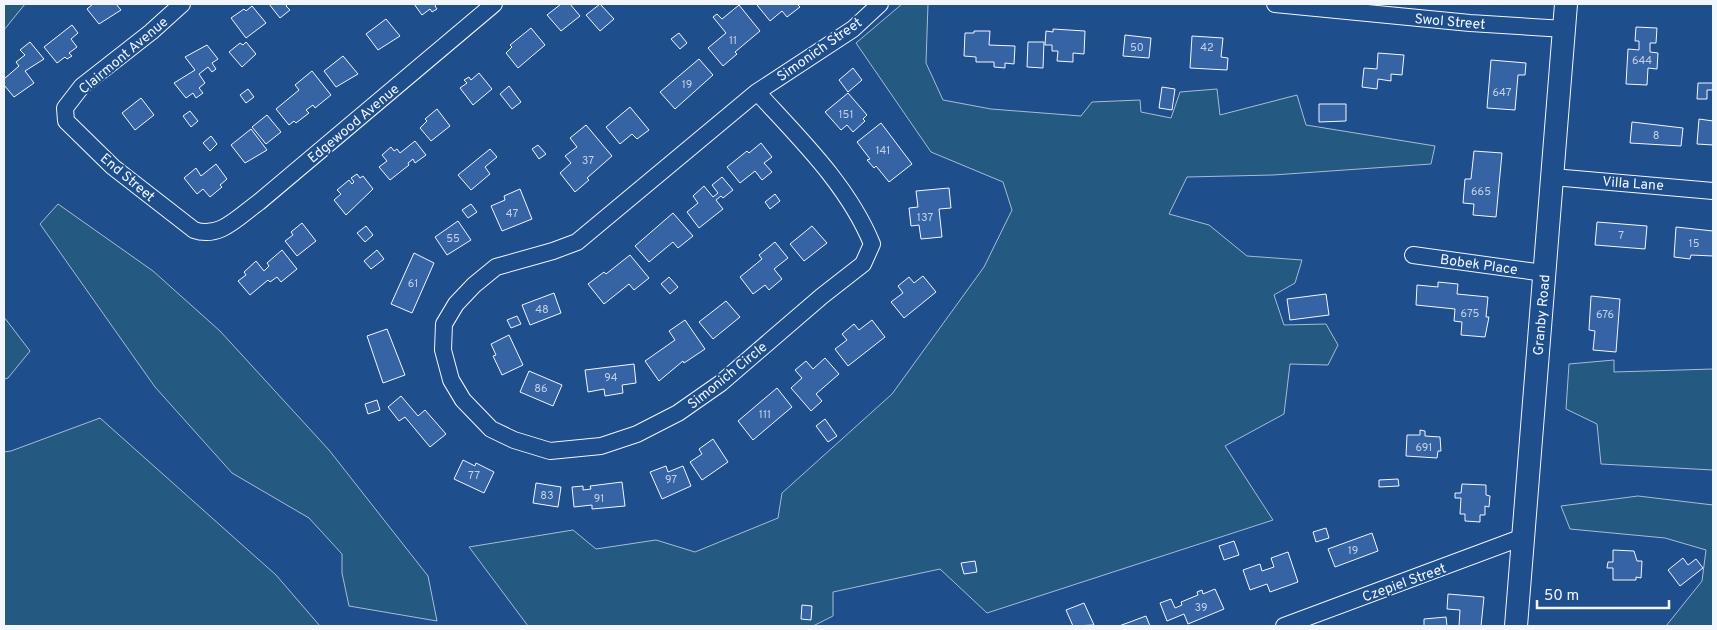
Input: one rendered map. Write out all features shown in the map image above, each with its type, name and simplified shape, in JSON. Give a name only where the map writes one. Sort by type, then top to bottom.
[{"type":"main road","name":"Granby Road","points":[[1516,626],[1566,4]]},
{"type":"street","name":"Clairmont Avenue","points":[[65,108],[82,86],[151,32],[182,4]]},
{"type":"street","name":"Edgewood Avenue","points":[[206,234],[219,231],[259,202],[494,4]]},
{"type":"street","name":"Simonich Street","points":[[757,92],[853,29],[880,4]]},
{"type":"street","name":"Swol Street","points":[[1275,4],[1470,23],[1565,29]]},
{"type":"street","name":"Simonich Circle","points":[[757,92],[816,156],[860,218],[872,244],[863,264],[822,296],[721,383],[678,413],[637,434],[601,446],[550,451],[514,440],[491,429],[463,400],[451,380],[443,350],[444,324],[456,304],[474,285],[496,267],[553,251],[577,242],[757,92]]},
{"type":"street","name":"End Street","points":[[65,108],[66,121],[114,167],[194,230],[206,234]]},
{"type":"street","name":"Villa Lane","points":[[1552,177],[1713,191]]},
{"type":"street","name":"Bobek Place","points":[[1413,255],[1544,273]]},
{"type":"street","name":"Czepiel Street","points":[[1284,626],[1523,537]]},
{"type":"shaded area","points":[[4,4],[25,4],[4,30]]},
{"type":"shaded area","points":[[902,4],[928,4],[926,63],[943,100],[991,109],[1081,116],[1092,102],[1140,100],[1141,112],[1171,118],[1180,92],[1217,89],[1220,115],[1297,95],[1306,125],[1435,146],[1431,164],[1273,175],[1187,177],[1169,214],[1209,225],[1247,256],[1302,260],[1295,283],[1274,295],[1284,325],[1326,324],[1338,345],[1328,365],[1290,364],[1284,414],[1225,446],[1273,520],[987,613],[940,569],[833,592],[833,616],[813,626],[528,626],[469,547],[573,530],[596,549],[656,540],[695,552],[778,518],[782,493],[892,394],[984,267],[1012,210],[1003,182],[931,152],[856,43]]},
{"type":"shaded area","points":[[58,204],[153,271],[220,331],[329,450],[428,576],[437,621],[349,606],[342,573],[342,554],[309,518],[232,473],[155,387],[40,224]]},
{"type":"shaded area","points":[[4,317],[30,351],[8,378],[4,379]]},
{"type":"shaded area","points":[[1614,360],[1614,372],[1713,369],[1713,470],[1601,464],[1597,424],[1566,409],[1569,364]]},
{"type":"shaded area","points":[[100,418],[276,575],[320,626],[4,626],[4,452]]},
{"type":"shaded area","points":[[1638,496],[1713,505],[1713,626],[1666,626],[1702,581],[1706,550],[1665,538],[1570,529],[1561,506]]},
{"type":"building","points":[[93,4],[116,4],[121,10],[99,24],[87,9]]},
{"type":"building","points":[[269,4],[288,4],[286,6],[290,10],[280,18]]},
{"type":"building","points":[[414,4],[437,4],[435,6],[437,9],[432,12],[430,9],[422,15]]},
{"type":"building","points":[[561,4],[570,4],[580,16],[561,31],[547,15]]},
{"type":"building","points":[[600,4],[614,19],[600,31],[586,15]]},
{"type":"building","points":[[797,4],[800,7],[787,17],[782,11],[770,21],[757,5]]},
{"type":"building","points":[[739,5],[760,31],[735,52],[737,54],[723,66],[708,48],[726,33],[713,17],[717,14],[722,19]]},
{"type":"building","points":[[252,6],[266,23],[246,38],[231,18]]},
{"type":"building","points":[[386,19],[400,36],[378,50],[366,34]]},
{"type":"building","points":[[72,25],[78,33],[71,39],[77,47],[69,53],[72,56],[67,59],[65,57],[57,63],[44,47]]},
{"type":"building","points":[[1636,27],[1657,28],[1656,43],[1650,43],[1650,52],[1658,53],[1657,69],[1648,68],[1647,85],[1626,84],[1628,49],[1639,50],[1639,41],[1635,41]]},
{"type":"building","points":[[531,28],[545,45],[518,68],[506,53],[512,47],[510,45]]},
{"type":"building","points":[[1053,29],[1085,31],[1084,54],[1073,53],[1073,62],[1057,61],[1058,51],[1052,51],[1052,45],[1045,45],[1046,31],[1053,32]]},
{"type":"building","points":[[974,31],[990,31],[989,45],[1015,46],[1014,64],[1005,63],[1005,68],[994,67],[994,62],[976,62],[976,57],[964,56],[965,33],[974,33]]},
{"type":"building","points":[[679,33],[687,43],[680,49],[671,39]]},
{"type":"building","points":[[1125,35],[1151,38],[1149,58],[1123,56]]},
{"type":"building","points":[[1192,36],[1223,38],[1221,57],[1228,58],[1227,70],[1190,68]]},
{"type":"building","points":[[30,42],[44,59],[25,71],[34,83],[14,97],[4,85],[4,79],[19,66],[16,62],[25,55],[20,50]]},
{"type":"building","points":[[246,42],[256,54],[242,67],[229,52],[240,43],[243,45]]},
{"type":"building","points":[[1028,42],[1044,42],[1043,68],[1027,67]]},
{"type":"building","points":[[207,45],[218,59],[212,63],[216,69],[212,72],[208,67],[199,74],[205,83],[199,88],[203,93],[196,98],[193,93],[186,98],[174,83],[195,70],[185,57]]},
{"type":"building","points":[[1378,53],[1404,55],[1402,75],[1391,74],[1391,81],[1378,79],[1377,89],[1362,87],[1364,68],[1377,69]]},
{"type":"building","points":[[343,56],[358,74],[336,87],[324,71]]},
{"type":"building","points":[[699,59],[713,75],[675,109],[660,92]]},
{"type":"building","points":[[1491,60],[1526,63],[1525,75],[1518,75],[1515,110],[1487,108]]},
{"type":"building","points":[[853,68],[862,80],[848,92],[839,80]]},
{"type":"building","points":[[312,71],[331,95],[315,108],[313,105],[306,110],[309,113],[296,123],[294,121],[289,125],[276,109],[299,90],[295,85]]},
{"type":"building","points":[[479,73],[492,89],[473,105],[460,88],[467,83],[464,80],[469,77],[471,80]]},
{"type":"building","points":[[1698,83],[1713,83],[1713,90],[1707,90],[1707,99],[1697,99]]},
{"type":"building","points":[[509,86],[521,102],[512,109],[500,94]]},
{"type":"building","points":[[1162,87],[1175,89],[1172,110],[1159,108]]},
{"type":"building","points":[[248,89],[254,97],[246,103],[240,95]]},
{"type":"building","points":[[848,93],[867,115],[863,119],[865,121],[853,132],[847,125],[841,130],[825,112]]},
{"type":"building","points":[[141,98],[154,115],[135,130],[122,113]]},
{"type":"building","points":[[1319,104],[1346,104],[1346,121],[1319,122]]},
{"type":"building","points":[[630,107],[649,130],[637,139],[632,134],[620,144],[606,127]]},
{"type":"building","points":[[437,109],[450,126],[431,141],[420,128],[427,121],[425,119]]},
{"type":"building","points":[[190,111],[198,121],[191,127],[183,116]]},
{"type":"building","points":[[267,115],[281,132],[266,144],[252,127]]},
{"type":"building","points":[[1699,119],[1713,121],[1713,145],[1697,144]]},
{"type":"building","points":[[1632,122],[1683,128],[1681,146],[1630,143]]},
{"type":"building","points":[[881,123],[912,164],[889,182],[876,166],[874,168],[867,160],[870,159],[857,142]]},
{"type":"building","points":[[586,125],[612,156],[587,178],[589,180],[575,192],[560,173],[571,163],[565,156],[577,147],[570,138]]},
{"type":"building","points":[[251,129],[267,150],[245,163],[231,145]]},
{"type":"building","points":[[211,136],[217,144],[210,151],[203,143]]},
{"type":"building","points":[[415,141],[426,155],[415,163],[413,159],[408,163],[409,165],[390,180],[379,167],[387,161],[382,155],[391,147],[394,151],[397,149],[400,153]]},
{"type":"building","points":[[761,143],[772,157],[764,163],[772,172],[762,180],[755,171],[740,183],[727,167],[747,151],[749,153]]},
{"type":"building","points":[[538,145],[546,154],[539,159],[532,149]]},
{"type":"building","points":[[490,149],[497,157],[485,167],[490,174],[471,190],[458,175]]},
{"type":"building","points":[[1474,151],[1502,153],[1496,217],[1473,215],[1474,204],[1463,203],[1465,179],[1471,179]]},
{"type":"building","points":[[216,164],[227,179],[220,185],[222,187],[210,197],[203,189],[197,194],[184,178],[196,168],[201,176]]},
{"type":"building","points":[[357,174],[360,178],[363,176],[373,189],[346,215],[334,200],[341,194],[337,190],[349,180],[352,184],[354,182],[351,178]]},
{"type":"building","points":[[722,177],[733,190],[723,198],[721,196],[716,200],[723,209],[699,228],[687,212],[698,203],[693,196],[704,186],[713,197],[718,193],[712,185]]},
{"type":"building","points":[[949,188],[951,208],[939,209],[942,237],[921,239],[919,225],[911,226],[909,208],[918,207],[916,191]]},
{"type":"building","points":[[520,189],[532,219],[502,231],[491,206],[505,200],[504,196]]},
{"type":"building","points":[[775,194],[780,201],[770,209],[765,202]]},
{"type":"building","points":[[471,204],[477,212],[468,218],[462,210]]},
{"type":"building","points":[[673,213],[693,236],[678,248],[673,242],[649,262],[635,246]]},
{"type":"building","points":[[458,221],[471,240],[447,255],[435,237]]},
{"type":"building","points":[[1597,222],[1647,226],[1645,249],[1595,245]]},
{"type":"building","points":[[302,223],[316,241],[297,256],[285,241],[293,235],[291,232]]},
{"type":"building","points":[[366,226],[373,235],[365,242],[357,233]]},
{"type":"building","points":[[812,226],[827,243],[804,261],[790,244]]},
{"type":"building","points":[[1676,227],[1713,231],[1713,256],[1691,255],[1690,259],[1674,257]]},
{"type":"building","points":[[775,242],[788,258],[774,269],[782,279],[769,290],[765,285],[753,294],[740,277],[762,259],[759,255]]},
{"type":"building","points":[[282,250],[297,269],[281,282],[277,277],[270,282],[268,280],[250,295],[238,281],[246,275],[244,272],[256,261],[264,271],[269,266],[267,263]]},
{"type":"building","points":[[377,250],[384,259],[371,269],[364,261]]},
{"type":"building","points":[[414,253],[434,263],[412,313],[391,304]]},
{"type":"building","points":[[630,255],[649,278],[634,290],[629,284],[604,304],[588,284],[604,272],[606,274]]},
{"type":"building","points":[[923,276],[936,292],[904,318],[891,302],[903,293],[898,286],[909,277],[914,283]]},
{"type":"building","points":[[669,277],[678,287],[670,294],[661,284]]},
{"type":"building","points":[[1438,282],[1458,284],[1457,294],[1488,297],[1486,317],[1489,317],[1485,337],[1461,335],[1462,322],[1454,321],[1455,309],[1416,305],[1417,285],[1438,287]]},
{"type":"building","points":[[554,293],[561,313],[530,325],[522,305]]},
{"type":"building","points":[[1326,294],[1329,315],[1290,320],[1287,299]]},
{"type":"building","points":[[1591,296],[1620,299],[1616,352],[1593,350],[1595,331],[1589,330]]},
{"type":"building","points":[[726,301],[740,317],[713,339],[699,322]]},
{"type":"building","points":[[517,316],[521,324],[511,328],[507,320]]},
{"type":"building","points":[[685,320],[705,349],[684,363],[683,361],[659,381],[645,361],[675,340],[669,331]]},
{"type":"building","points":[[872,320],[885,337],[848,366],[835,349],[847,340],[842,334],[854,324],[859,330]]},
{"type":"building","points":[[387,329],[405,375],[383,383],[367,336]]},
{"type":"building","points":[[509,335],[523,365],[502,375],[493,356],[496,355],[491,344]]},
{"type":"building","points":[[825,358],[839,374],[816,394],[822,401],[811,411],[791,388],[802,378],[795,370],[806,361],[813,369]]},
{"type":"building","points":[[634,364],[636,383],[622,385],[623,393],[605,396],[604,389],[588,392],[585,370]]},
{"type":"building","points":[[529,371],[562,385],[553,406],[520,392]]},
{"type":"building","points":[[777,388],[792,407],[753,440],[738,421]]},
{"type":"building","points":[[401,396],[418,416],[425,410],[446,434],[430,447],[405,417],[399,421],[388,407]]},
{"type":"building","points":[[377,400],[380,410],[368,414],[365,404]]},
{"type":"building","points":[[825,419],[837,436],[828,442],[816,426]]},
{"type":"building","points":[[1420,430],[1425,431],[1425,436],[1440,437],[1441,451],[1438,451],[1437,458],[1406,456],[1407,435],[1420,435]]},
{"type":"building","points":[[713,439],[728,462],[702,480],[690,462],[702,454],[699,449]]},
{"type":"building","points":[[463,460],[475,466],[476,463],[494,472],[484,493],[454,479]]},
{"type":"building","points":[[666,466],[668,472],[683,466],[691,486],[662,499],[650,472]]},
{"type":"building","points":[[1398,479],[1399,486],[1379,487],[1379,480]]},
{"type":"building","points":[[622,482],[625,506],[592,509],[592,505],[574,507],[572,487],[583,486],[583,490],[591,489],[590,486]]},
{"type":"building","points":[[536,483],[561,487],[558,507],[533,503]]},
{"type":"building","points":[[1462,484],[1486,485],[1486,495],[1490,496],[1489,507],[1485,506],[1485,515],[1480,515],[1480,522],[1465,521],[1465,514],[1460,514],[1461,498],[1455,498],[1455,493],[1461,493]]},
{"type":"building","points":[[1326,528],[1329,538],[1316,542],[1313,532]]},
{"type":"building","points":[[1372,533],[1378,551],[1335,567],[1328,549]]},
{"type":"building","points":[[1234,541],[1239,555],[1224,560],[1219,546]]},
{"type":"building","points":[[1613,550],[1634,551],[1637,561],[1642,561],[1641,578],[1636,577],[1636,580],[1613,580],[1613,568],[1607,568],[1608,562],[1613,562]]},
{"type":"building","points":[[1288,552],[1298,582],[1270,592],[1267,584],[1250,590],[1243,570],[1260,564],[1262,571],[1274,567],[1271,558]]},
{"type":"building","points":[[1683,558],[1688,565],[1696,559],[1703,568],[1680,586],[1668,570]]},
{"type":"building","points":[[975,561],[977,572],[964,574],[961,563]]},
{"type":"building","points":[[1215,589],[1224,609],[1188,624],[1184,614],[1167,621],[1160,603],[1171,599],[1175,608],[1182,605],[1181,602],[1198,595],[1197,592],[1202,590],[1203,594]]},
{"type":"building","points":[[1448,594],[1484,597],[1481,626],[1459,626],[1460,610],[1447,609]]},
{"type":"building","points":[[1084,603],[1094,625],[1073,626],[1066,610]]},
{"type":"building","points":[[802,605],[812,606],[811,620],[801,619]]},
{"type":"building","points":[[1146,616],[1150,626],[1119,626]]},
{"type":"building","points":[[1446,617],[1447,626],[1424,626],[1424,619]]}]
